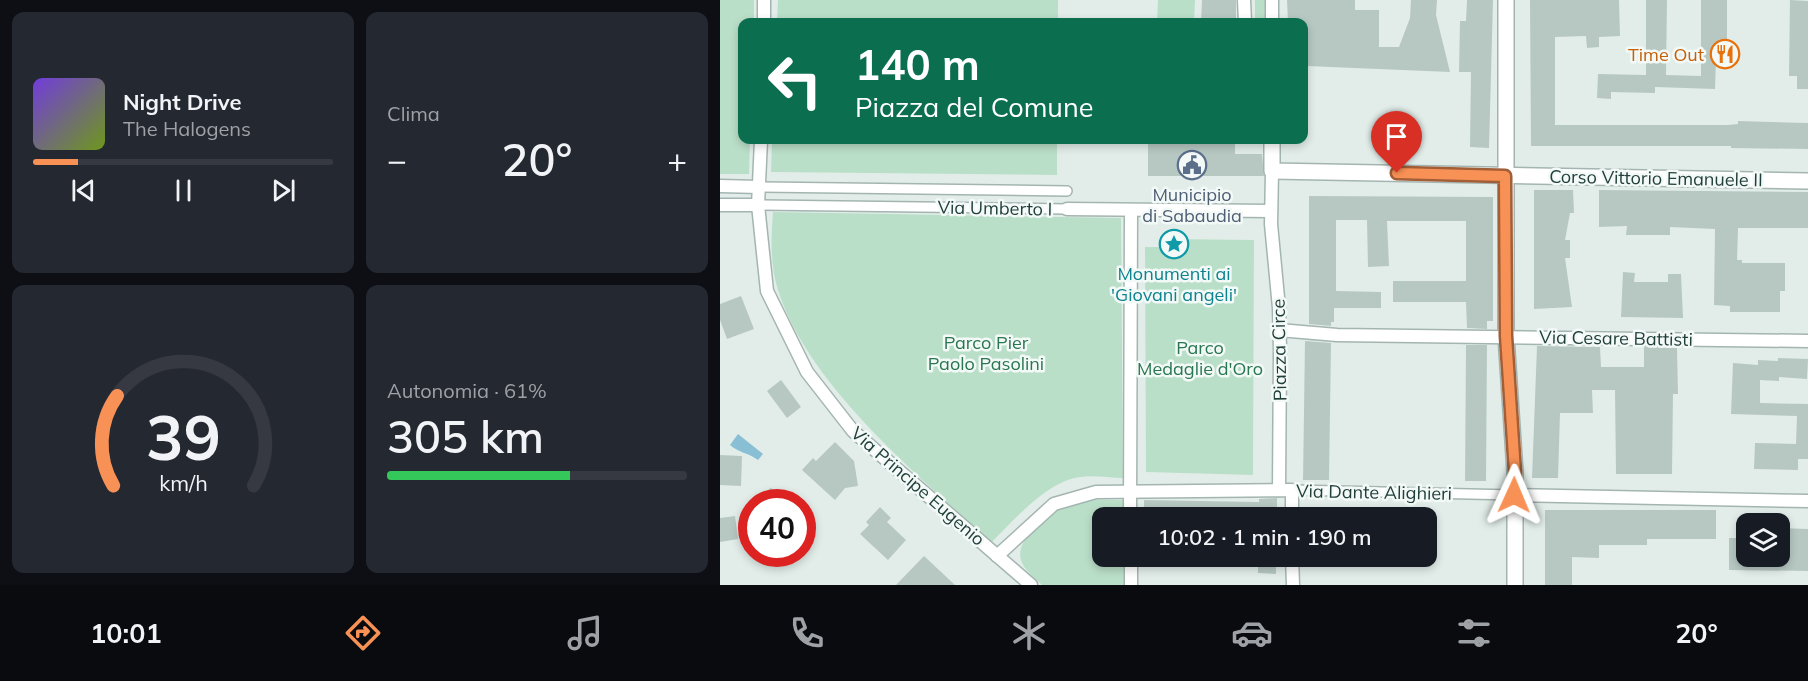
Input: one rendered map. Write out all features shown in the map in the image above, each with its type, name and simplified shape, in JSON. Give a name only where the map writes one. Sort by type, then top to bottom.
[{"type":"street","points":[[764,0],[764,18]]},
{"type":"street","points":[[1244,0],[1245,18]]},
{"type":"street","points":[[1272,0],[1272,18]]},
{"type":"street","points":[[1506,0],[1506,336],[1515,472],[1515,585]]},
{"type":"street","name":"Via Principe Eugenio","points":[[761,144],[758,205],[767,291],[807,372],[853,431],[1030,585]]},
{"type":"street","points":[[1272,144],[1272,171]]},
{"type":"street","name":"Corso Vittorio Emanuele II","points":[[1272,171],[1808,181]]},
{"type":"street","name":"Piazza Circe","points":[[1272,171],[1271,211],[1280,330],[1279,490]]},
{"type":"street","name":"Via Umberto I","points":[[720,186],[1067,191]]},
{"type":"street","name":"Via Umberto I","points":[[720,205],[1271,211]]},
{"type":"street","points":[[1130,507],[1131,210]]},
{"type":"street","name":"Via Cesare Battisti","points":[[1280,330],[1337,335],[1808,341]]},
{"type":"street","points":[[1292,490],[1292,507]]},
{"type":"street","name":"Via Dante Alighieri","points":[[998,555],[1054,504],[1096,492],[1292,490],[1808,501]]},
{"type":"street","points":[[1131,567],[1131,585]]},
{"type":"street","points":[[1292,567],[1293,585]]},
{"type":"green space","points":[[720,0],[754,0],[754,18],[738,18],[738,144],[750,144],[749,174],[720,174]]},
{"type":"green space","points":[[778,0],[1058,0],[1058,18],[777,18]]},
{"type":"green space","points":[[1158,0],[1195,0],[1194,18],[1157,18]]},
{"type":"green space","points":[[1255,0],[1266,0],[1266,18],[1255,18]]},
{"type":"green space","points":[[772,144],[1057,144],[1057,175],[771,172]]},
{"type":"green space","name":"Parco Pier Paolo Pasolini","points":[[773,212],[1121,218],[1123,478],[1081,477],[1056,485],[1020,513],[991,543],[869,427],[814,361],[793,326],[775,281],[772,261]]},
{"type":"green space","name":"Parco Medaglie d'Oro","points":[[1169,239],[1254,240],[1253,475],[1146,472],[1145,247],[1169,247]]},
{"type":"green space","points":[[1098,500],[1127,500],[1127,507],[1092,507],[1092,567],[1126,567],[1126,585],[1042,585],[1030,574],[1021,560],[1020,552],[1023,543],[1036,526],[1062,507]]},
{"type":"water","points":[[738,434],[763,454],[758,460],[730,445]]},
{"type":"building","points":[[1202,0],[1236,0],[1236,18],[1201,18]]},
{"type":"building","points":[[1287,0],[1355,0],[1355,10],[1379,10],[1379,47],[1399,47],[1410,18],[1411,0],[1437,0],[1436,15],[1450,72],[1308,66],[1308,18],[1288,18]]},
{"type":"building","points":[[1467,0],[1493,0],[1489,148],[1470,147],[1471,72],[1459,72],[1460,21],[1466,21]]},
{"type":"building","points":[[1530,0],[1619,0],[1620,36],[1599,37],[1599,47],[1587,48],[1586,36],[1555,37],[1555,125],[1728,125],[1738,124],[1738,121],[1808,123],[1808,149],[1731,148],[1731,146],[1531,146]]},
{"type":"building","points":[[1646,0],[1667,0],[1666,75],[1701,76],[1701,0],[1727,0],[1727,59],[1716,59],[1715,89],[1655,87],[1655,93],[1611,92],[1611,99],[1597,98],[1598,74],[1646,75]]},
{"type":"building","points":[[1790,0],[1808,1],[1808,89],[1797,89],[1797,76],[1789,76]]},
{"type":"building","name":"Municipio di Sabaudia","points":[[1148,144],[1235,144],[1235,154],[1262,154],[1264,176],[1148,176]]},
{"type":"building","points":[[1534,190],[1573,190],[1574,213],[1570,213],[1565,240],[1570,240],[1570,258],[1565,258],[1572,307],[1534,309]]},
{"type":"building","points":[[1599,190],[1808,192],[1808,228],[1738,228],[1737,260],[1742,260],[1742,263],[1785,263],[1785,291],[1780,291],[1780,312],[1730,312],[1730,306],[1714,305],[1715,229],[1670,227],[1670,235],[1626,235],[1627,226],[1599,227]]},
{"type":"building","points":[[1309,196],[1493,197],[1493,321],[1487,321],[1487,329],[1467,328],[1466,302],[1393,302],[1393,281],[1466,281],[1466,221],[1387,221],[1389,266],[1368,267],[1367,220],[1336,220],[1336,291],[1381,292],[1381,308],[1334,308],[1334,322],[1331,322],[1331,326],[1309,324]]},
{"type":"building","points":[[1623,272],[1635,273],[1634,282],[1668,282],[1668,274],[1681,274],[1683,318],[1621,317]]},
{"type":"building","points":[[741,296],[754,329],[727,339],[720,320],[720,304]]},
{"type":"building","points":[[1305,341],[1331,343],[1329,480],[1303,480]]},
{"type":"building","points":[[1466,345],[1487,345],[1486,481],[1465,481]]},
{"type":"building","points":[[1537,346],[1600,347],[1601,367],[1644,367],[1644,347],[1677,348],[1678,394],[1673,394],[1672,474],[1616,474],[1615,390],[1592,390],[1593,413],[1560,413],[1558,478],[1532,478]]},
{"type":"building","points":[[1778,358],[1808,359],[1807,379],[1779,377],[1779,381],[1760,380],[1760,403],[1808,404],[1808,459],[1798,459],[1798,470],[1754,469],[1755,443],[1796,444],[1797,416],[1731,414],[1733,363],[1758,365],[1758,360],[1778,361]]},
{"type":"building","points":[[781,380],[801,407],[787,418],[767,391]]},
{"type":"building","points":[[835,442],[854,461],[858,486],[845,488],[835,500],[802,470],[813,458],[816,461]]},
{"type":"building","points":[[720,455],[742,456],[741,486],[720,485]]},
{"type":"building","points":[[1277,498],[1277,507],[1144,507],[1144,500],[1259,502],[1259,499]]},
{"type":"building","points":[[880,507],[891,518],[887,522],[906,540],[888,560],[860,534],[869,525],[866,522]]},
{"type":"building","points":[[1545,510],[1716,510],[1716,539],[1647,539],[1647,545],[1599,545],[1599,558],[1572,557],[1572,585],[1545,585]]},
{"type":"building","points":[[735,516],[738,539],[720,542],[720,518]]},
{"type":"building","points":[[1790,528],[1808,529],[1808,571],[1729,570],[1729,538],[1736,538],[1736,567],[1790,567]]},
{"type":"building","points":[[924,556],[955,585],[896,585]]},
{"type":"building","points":[[1258,567],[1276,567],[1276,574],[1258,573]]},
{"type":"place","name":"Time Out","points":[[1725,54]]},
{"type":"place","name":"Municipio di Sabaudia","points":[[1192,165]]},
{"type":"place","name":"Monumenti ai 'Giovani angeli'","points":[[1174,244]]},
{"type":"route","points":[[1397,173],[1505,176],[1506,336],[1515,472],[1514,495]]}]
